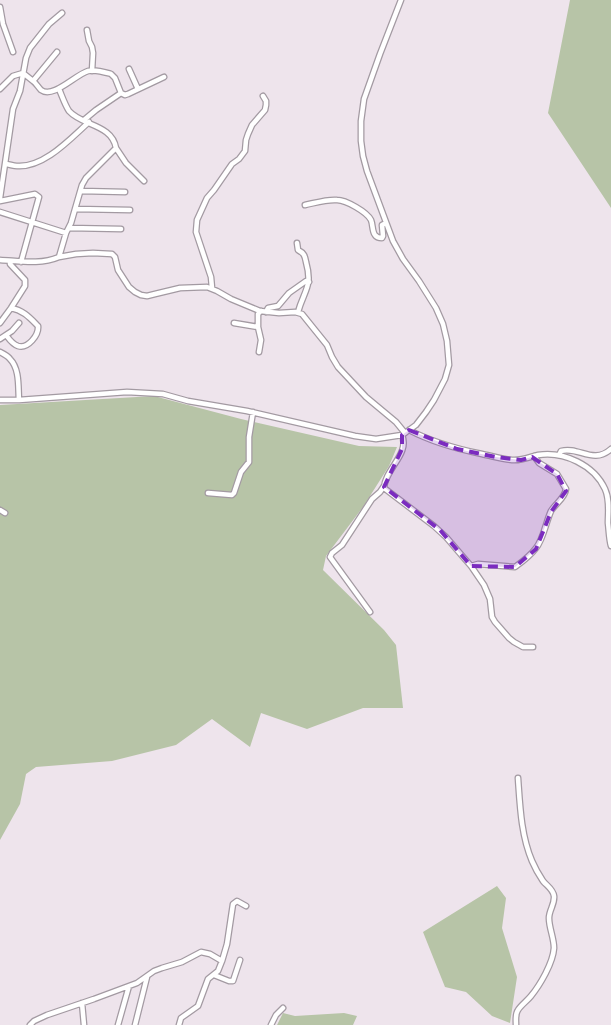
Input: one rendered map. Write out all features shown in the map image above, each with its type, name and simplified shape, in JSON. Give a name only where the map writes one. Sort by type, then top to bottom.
[{"type":"street","points":[[370,612],[330,557],[342,545],[372,499],[384,486],[402,449],[405,433],[426,412],[441,388],[447,372],[449,352],[436,308],[398,251],[386,223],[363,156],[361,121],[364,99],[401,0]]},
{"type":"street","points":[[0,7],[1,20],[13,52]]},
{"type":"street","points":[[21,262],[40,199],[38,195],[27,195],[0,200],[13,109],[20,91],[26,58],[30,48],[49,24],[62,12]]},
{"type":"street","points":[[87,30],[88,41],[93,53],[92,71]]},
{"type":"street","points":[[33,81],[57,52]]},
{"type":"street","points":[[129,70],[138,89]]},
{"type":"street","points":[[23,73],[44,91],[52,91],[60,89],[79,75],[87,72],[104,72],[114,75],[121,93]]},
{"type":"street","points":[[0,89],[13,76],[23,73]]},
{"type":"street","points":[[5,164],[26,165],[42,160],[50,155],[96,110],[121,93],[125,95],[164,77]]},
{"type":"street","points":[[60,89],[70,111],[111,136],[126,163],[144,180]]},
{"type":"street","points":[[212,288],[211,277],[196,232],[197,220],[207,198],[232,164],[245,151],[246,140],[252,125],[265,110],[266,101],[263,96]]},
{"type":"street","points":[[59,256],[86,178],[116,148]]},
{"type":"street","points":[[81,191],[125,192]]},
{"type":"street","points":[[305,205],[334,200],[342,201],[370,218],[374,234],[379,238],[383,236],[382,226],[386,223]]},
{"type":"street","points":[[75,209],[130,210]]},
{"type":"street","points":[[0,212],[66,233]]},
{"type":"street","points":[[69,228],[121,229]]},
{"type":"street","points":[[297,243],[298,250],[304,255],[309,274],[307,291],[298,312]]},
{"type":"street","points":[[0,260],[42,261],[59,256],[84,253],[112,254],[115,257],[118,270],[129,287],[134,292],[140,294],[148,296],[186,287],[207,287],[264,312],[298,312],[305,316],[327,345],[338,367],[366,397],[396,422],[405,433]]},
{"type":"street","points":[[0,322],[11,308],[25,283],[25,280],[10,264],[10,261]]},
{"type":"street","points":[[259,352],[261,340],[258,314],[268,308],[278,306],[289,293],[309,282]]},
{"type":"street","points":[[6,335],[14,344],[20,347],[35,337],[39,329],[27,315],[11,308]]},
{"type":"street","points":[[0,339],[12,331],[19,323]]},
{"type":"street","points":[[234,323],[258,327]]},
{"type":"street","points":[[0,352],[9,358],[14,365],[19,400]]},
{"type":"street","points":[[0,400],[127,392],[163,394],[188,401],[253,412],[369,438],[382,439],[405,433],[418,435],[457,449],[521,460],[548,454],[559,455],[572,459],[595,475],[606,491],[611,546]]},
{"type":"street","points":[[208,494],[228,496],[234,493],[242,472],[249,462],[249,437],[253,412]]},
{"type":"street","points":[[559,455],[561,451],[566,450],[594,456],[604,454],[611,449]]},
{"type":"street","points":[[471,566],[478,564],[515,567],[537,547],[551,512],[556,503],[564,496],[566,489],[557,474],[539,463],[534,456]]},
{"type":"street","points":[[384,486],[385,489],[440,530],[471,566],[488,593],[492,619],[509,638],[522,647],[533,647]]},
{"type":"street","points":[[609,510],[611,522]]},
{"type":"street","points":[[516,1025],[518,1009],[531,996],[547,971],[554,951],[549,918],[554,894],[537,871],[530,853],[520,815],[518,778]]},
{"type":"street","points":[[179,1025],[181,1018],[198,1006],[208,979],[218,971],[227,944],[233,904],[236,901],[246,906]]},
{"type":"street","points":[[30,1025],[42,1017],[142,980],[162,968],[182,962],[201,952],[210,954],[222,961]]},
{"type":"street","points":[[214,975],[233,981],[240,960]]},
{"type":"street","points":[[135,1025],[148,976]]},
{"type":"street","points":[[118,1025],[129,985]]},
{"type":"street","points":[[82,1003],[84,1025]]},
{"type":"street","points":[[270,1025],[284,1008]]},
{"type":"highlighted area","points":[[409,430],[457,449],[521,460],[532,457],[557,474],[566,491],[551,512],[536,549],[515,567],[471,566],[440,530],[384,487],[402,449],[402,435]]},
{"type":"green space","points":[[570,0],[611,0],[611,208],[548,113]]},
{"type":"green space","points":[[154,396],[241,419],[359,446],[397,447],[389,466],[363,507],[326,556],[323,570],[384,630],[396,645],[403,708],[363,708],[307,729],[261,713],[250,747],[212,719],[176,745],[112,761],[36,767],[26,774],[20,804],[0,840],[0,405]]},
{"type":"green space","points":[[497,886],[506,898],[502,928],[517,977],[510,1023],[492,1016],[466,992],[445,987],[423,932]]},
{"type":"green space","points":[[283,1013],[295,1016],[344,1013],[357,1016],[353,1025],[277,1025]]}]
